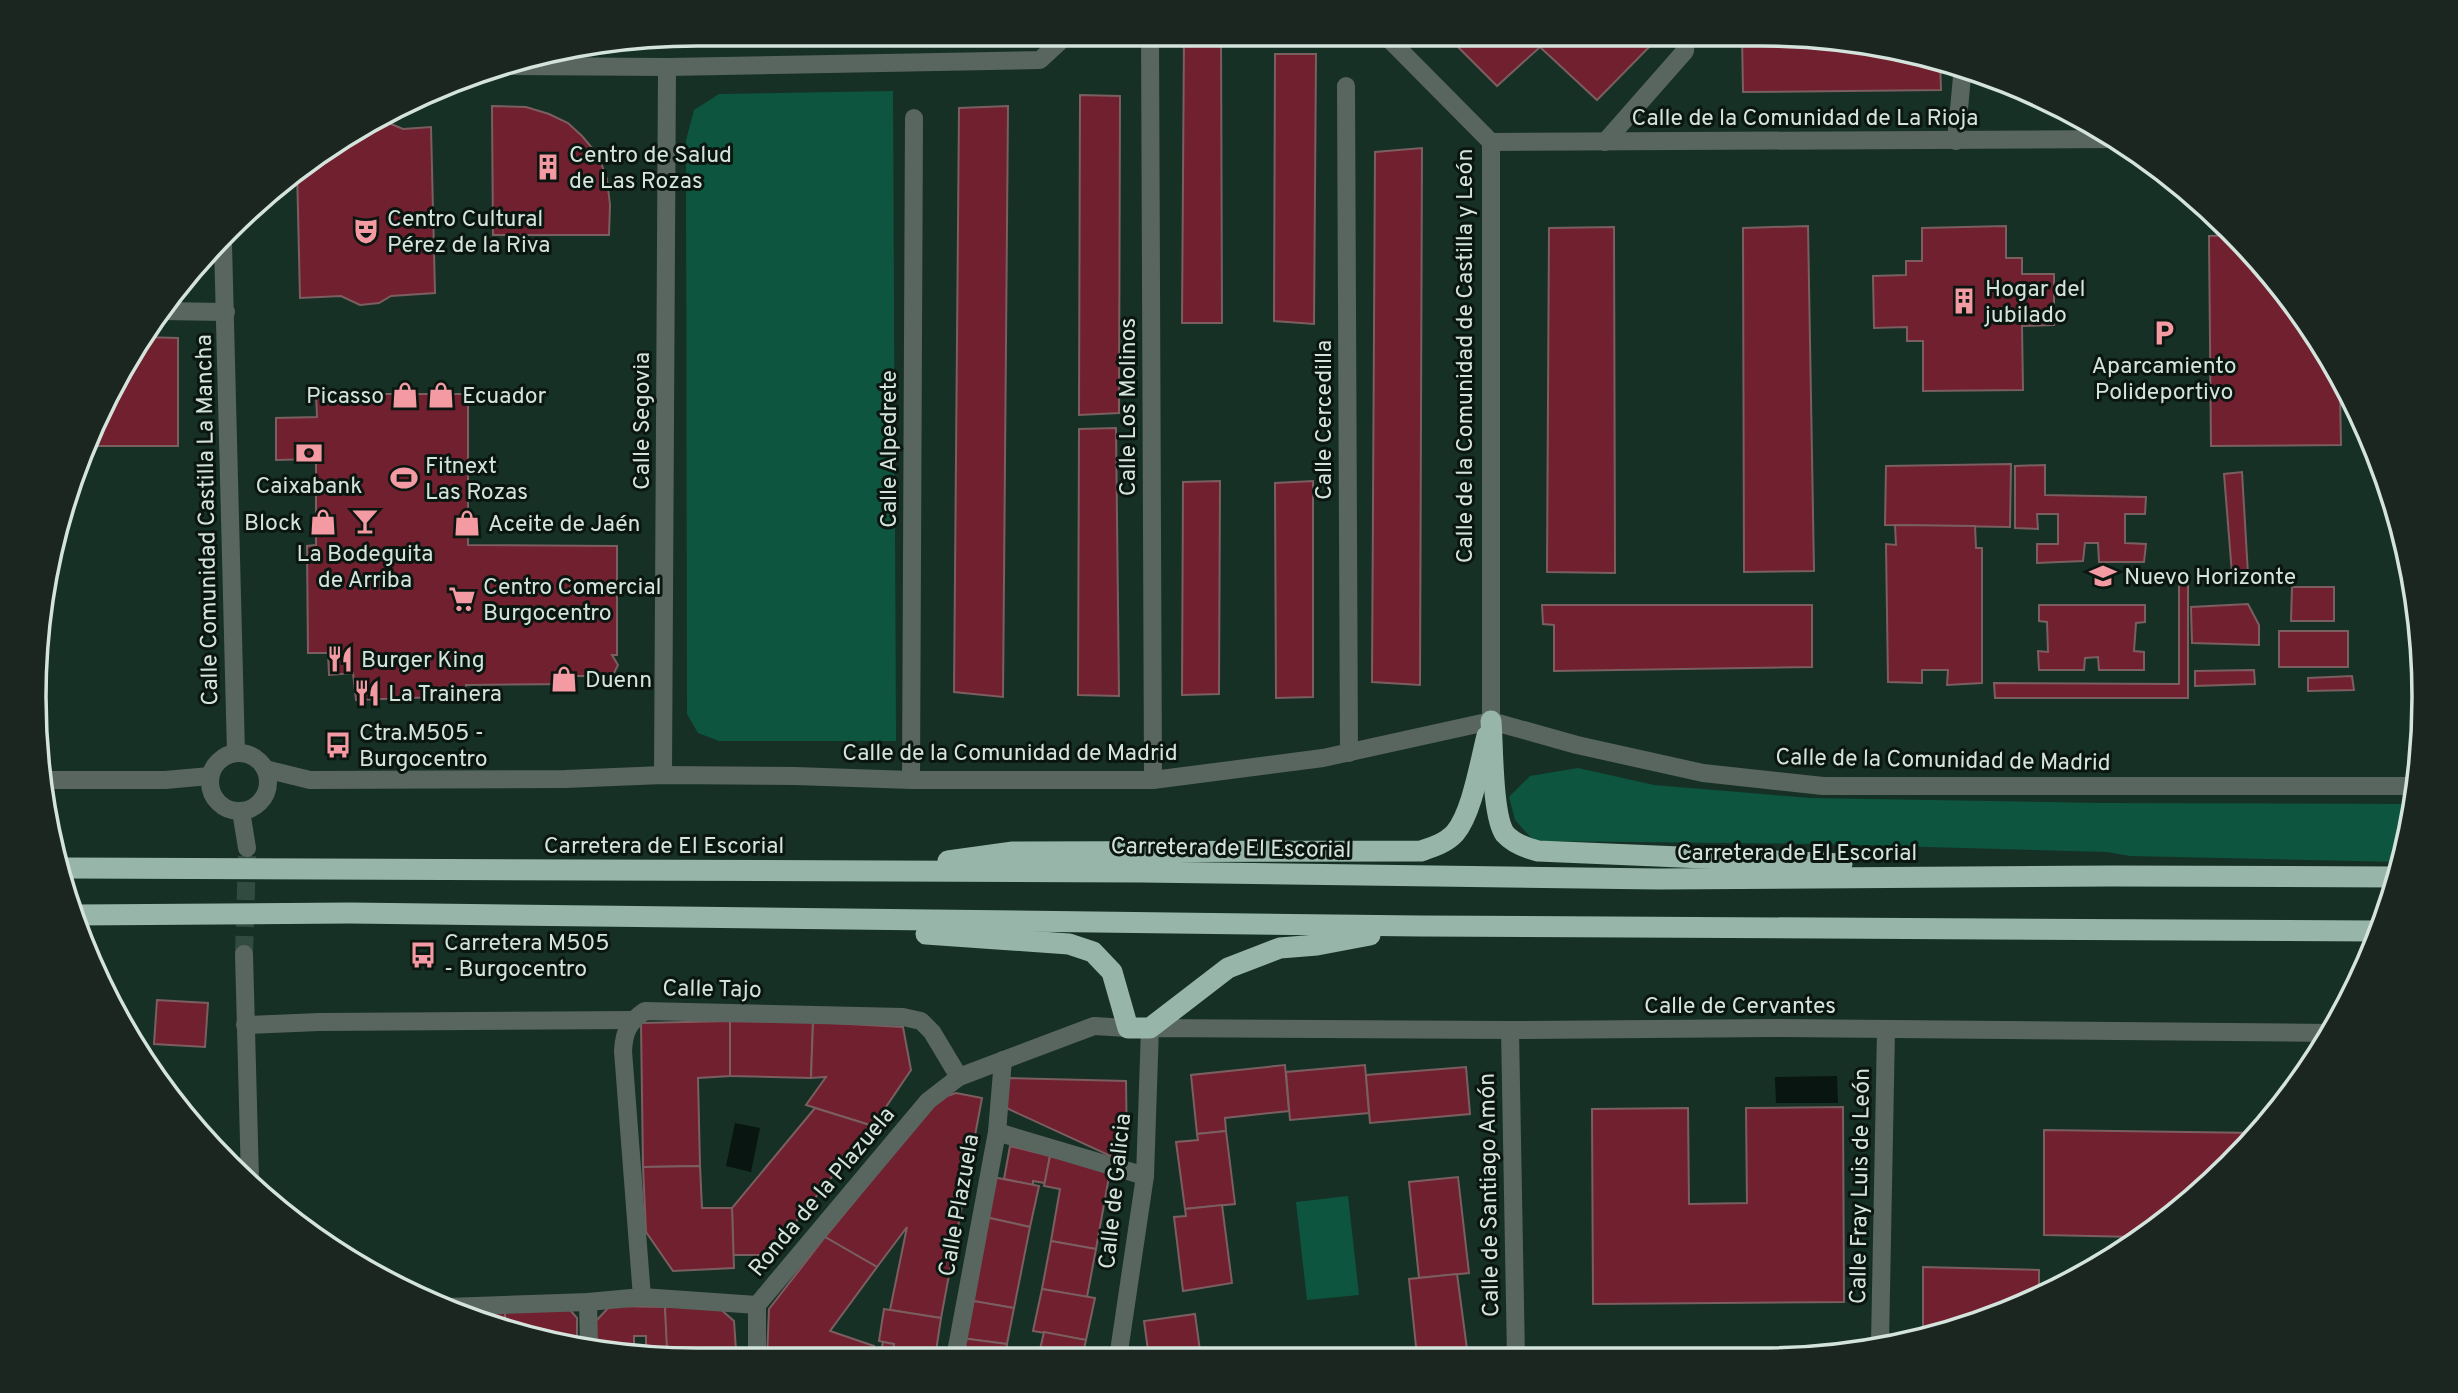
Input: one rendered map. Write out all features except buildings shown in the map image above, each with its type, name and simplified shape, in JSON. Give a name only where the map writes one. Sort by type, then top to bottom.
[{"type":"highway","points":[[866,872],[1013,852],[1421,851],[1438,845],[1455,833],[1467,813],[1491,721]]},
{"type":"highway","points":[[1491,721],[1496,804],[1504,832],[1520,846],[1538,851],[2112,876]]},
{"type":"highway","name":"Carretera de El Escorial","points":[[69,868],[1141,872],[1659,879],[2386,877]]},
{"type":"highway","points":[[83,915],[350,914],[1420,926],[2369,931]]},
{"type":"highway","points":[[716,918],[1069,944],[1093,952],[1112,972],[1128,1028],[1150,1028],[1228,968],[1280,948],[1420,926]]},
{"type":"street","points":[[535,66],[667,67],[1040,60],[1055,46]]},
{"type":"street","name":"Calle Los Molinos","points":[[1150,46],[1153,780]]},
{"type":"street","name":"Calle de la Comunidad de Castilla y León","points":[[1396,46],[1491,142],[1491,721]]},
{"type":"street","points":[[1605,142],[1685,51],[1685,46]]},
{"type":"street","name":"Calle Segovia","points":[[663,775],[667,67]]},
{"type":"street","points":[[1956,141],[1962,77]]},
{"type":"street","name":"Calle Cercedilla","points":[[1346,86],[1349,753]]},
{"type":"street","name":"Calle Alpedrete","points":[[911,780],[914,118]]},
{"type":"street","name":"Calle de la Comunidad de La Rioja","points":[[1491,142],[2097,139]]},
{"type":"street","name":"Calle Comunidad Castilla La Mancha","points":[[223,250],[236,753]]},
{"type":"street","points":[[172,311],[226,312]]},
{"type":"street","name":"Calle de la Comunidad de Madrid","points":[[265,769],[310,780],[565,779],[663,775],[911,780],[1153,780],[1349,753],[1491,721],[1577,745],[1703,773],[1823,786],[2406,786]]},
{"type":"street","points":[[236,753],[247,754],[258,759],[265,769],[268,787],[259,804],[241,811],[230,810],[214,797],[210,776],[215,765],[224,757],[236,753]]},
{"type":"street","points":[[51,780],[165,780],[210,776]]},
{"type":"street","points":[[241,811],[247,848]]},
{"type":"street","points":[[244,954],[250,1170]]},
{"type":"street","name":"Calle Tajo","points":[[245,1025],[633,1020],[645,1011],[904,1017],[921,1021],[932,1032],[959,1077]]},
{"type":"street","points":[[633,1020],[624,1034],[623,1051],[642,1297]]},
{"type":"street","name":"Ronda de la Plazuela","points":[[469,1306],[588,1302],[642,1297],[757,1305],[928,1101],[959,1077],[1094,1026],[1128,1028]]},
{"type":"street","name":"Calle de Cervantes","points":[[1150,1028],[1777,1028],[2318,1034]]},
{"type":"street","name":"Calle de Galicia","points":[[1119,1348],[1145,1176],[1150,1028]]},
{"type":"street","name":"Calle de Santiago Amón","points":[[1510,1030],[1516,1348]]},
{"type":"street","name":"Calle Fray Luis de León","points":[[1880,1336],[1886,1030]]},
{"type":"street","name":"Calle Plazuela","points":[[957,1348],[997,1132],[1003,1060]]},
{"type":"street","points":[[997,1132],[1145,1176]]},
{"type":"street","points":[[588,1302],[589,1338]]},
{"type":"street","points":[[757,1305],[757,1348]]},
{"type":"green space","points":[[893,91],[896,741],[719,741],[698,733],[687,714],[686,140],[694,110],[719,94]]},
{"type":"green space","points":[[1578,768],[1654,785],[1810,798],[2403,804],[2391,862],[2130,856],[2107,852],[1823,844],[1534,841],[1515,820],[1509,797],[1530,776]]},
{"type":"green space","points":[[1348,1196],[1359,1295],[1307,1300],[1296,1202]]},
{"type":"shaded area","points":[[1837,1076],[1838,1103],[1776,1103],[1775,1077]]},
{"type":"shaded area","points":[[735,1123],[760,1128],[751,1172],[726,1166]]},
{"type":"tunnel","points":[[244,954],[247,856]]},
{"type":"place","name":"Centro de Salud de Las Rozas","points":[[548,167]]},
{"type":"place","name":"Centro Cultural Pérez de la Riva","points":[[366,231]]},
{"type":"place","name":"Hogar del jubilado","points":[[1964,301]]},
{"type":"place","name":"Aparcamiento Polideportivo","points":[[2164,333]]},
{"type":"place","name":"Picasso","points":[[405,395]]},
{"type":"place","name":"Ecuador","points":[[441,395]]},
{"type":"place","name":"Caixabank","points":[[309,453]]},
{"type":"place","name":"Fitnext Las Rozas","points":[[404,478]]},
{"type":"place","name":"La Bodeguita de Arriba","points":[[365,521]]},
{"type":"place","name":"Block","points":[[323,522]]},
{"type":"place","name":"Aceite de Jaén","points":[[467,523]]},
{"type":"place","name":"Nuevo Horizonte","points":[[2103,576]]},
{"type":"place","name":"Centro Comercial Burgocentro","points":[[462,599]]},
{"type":"place","name":"Burger King","points":[[340,659]]},
{"type":"place","name":"Duenn","points":[[564,679]]},
{"type":"place","name":"La Trainera","points":[[367,693]]},
{"type":"place","name":"Ctra.M505 - Burgocentro","points":[[338,745]]},
{"type":"place","name":"Carretera M505 - Burgocentro","points":[[423,955]]}]
